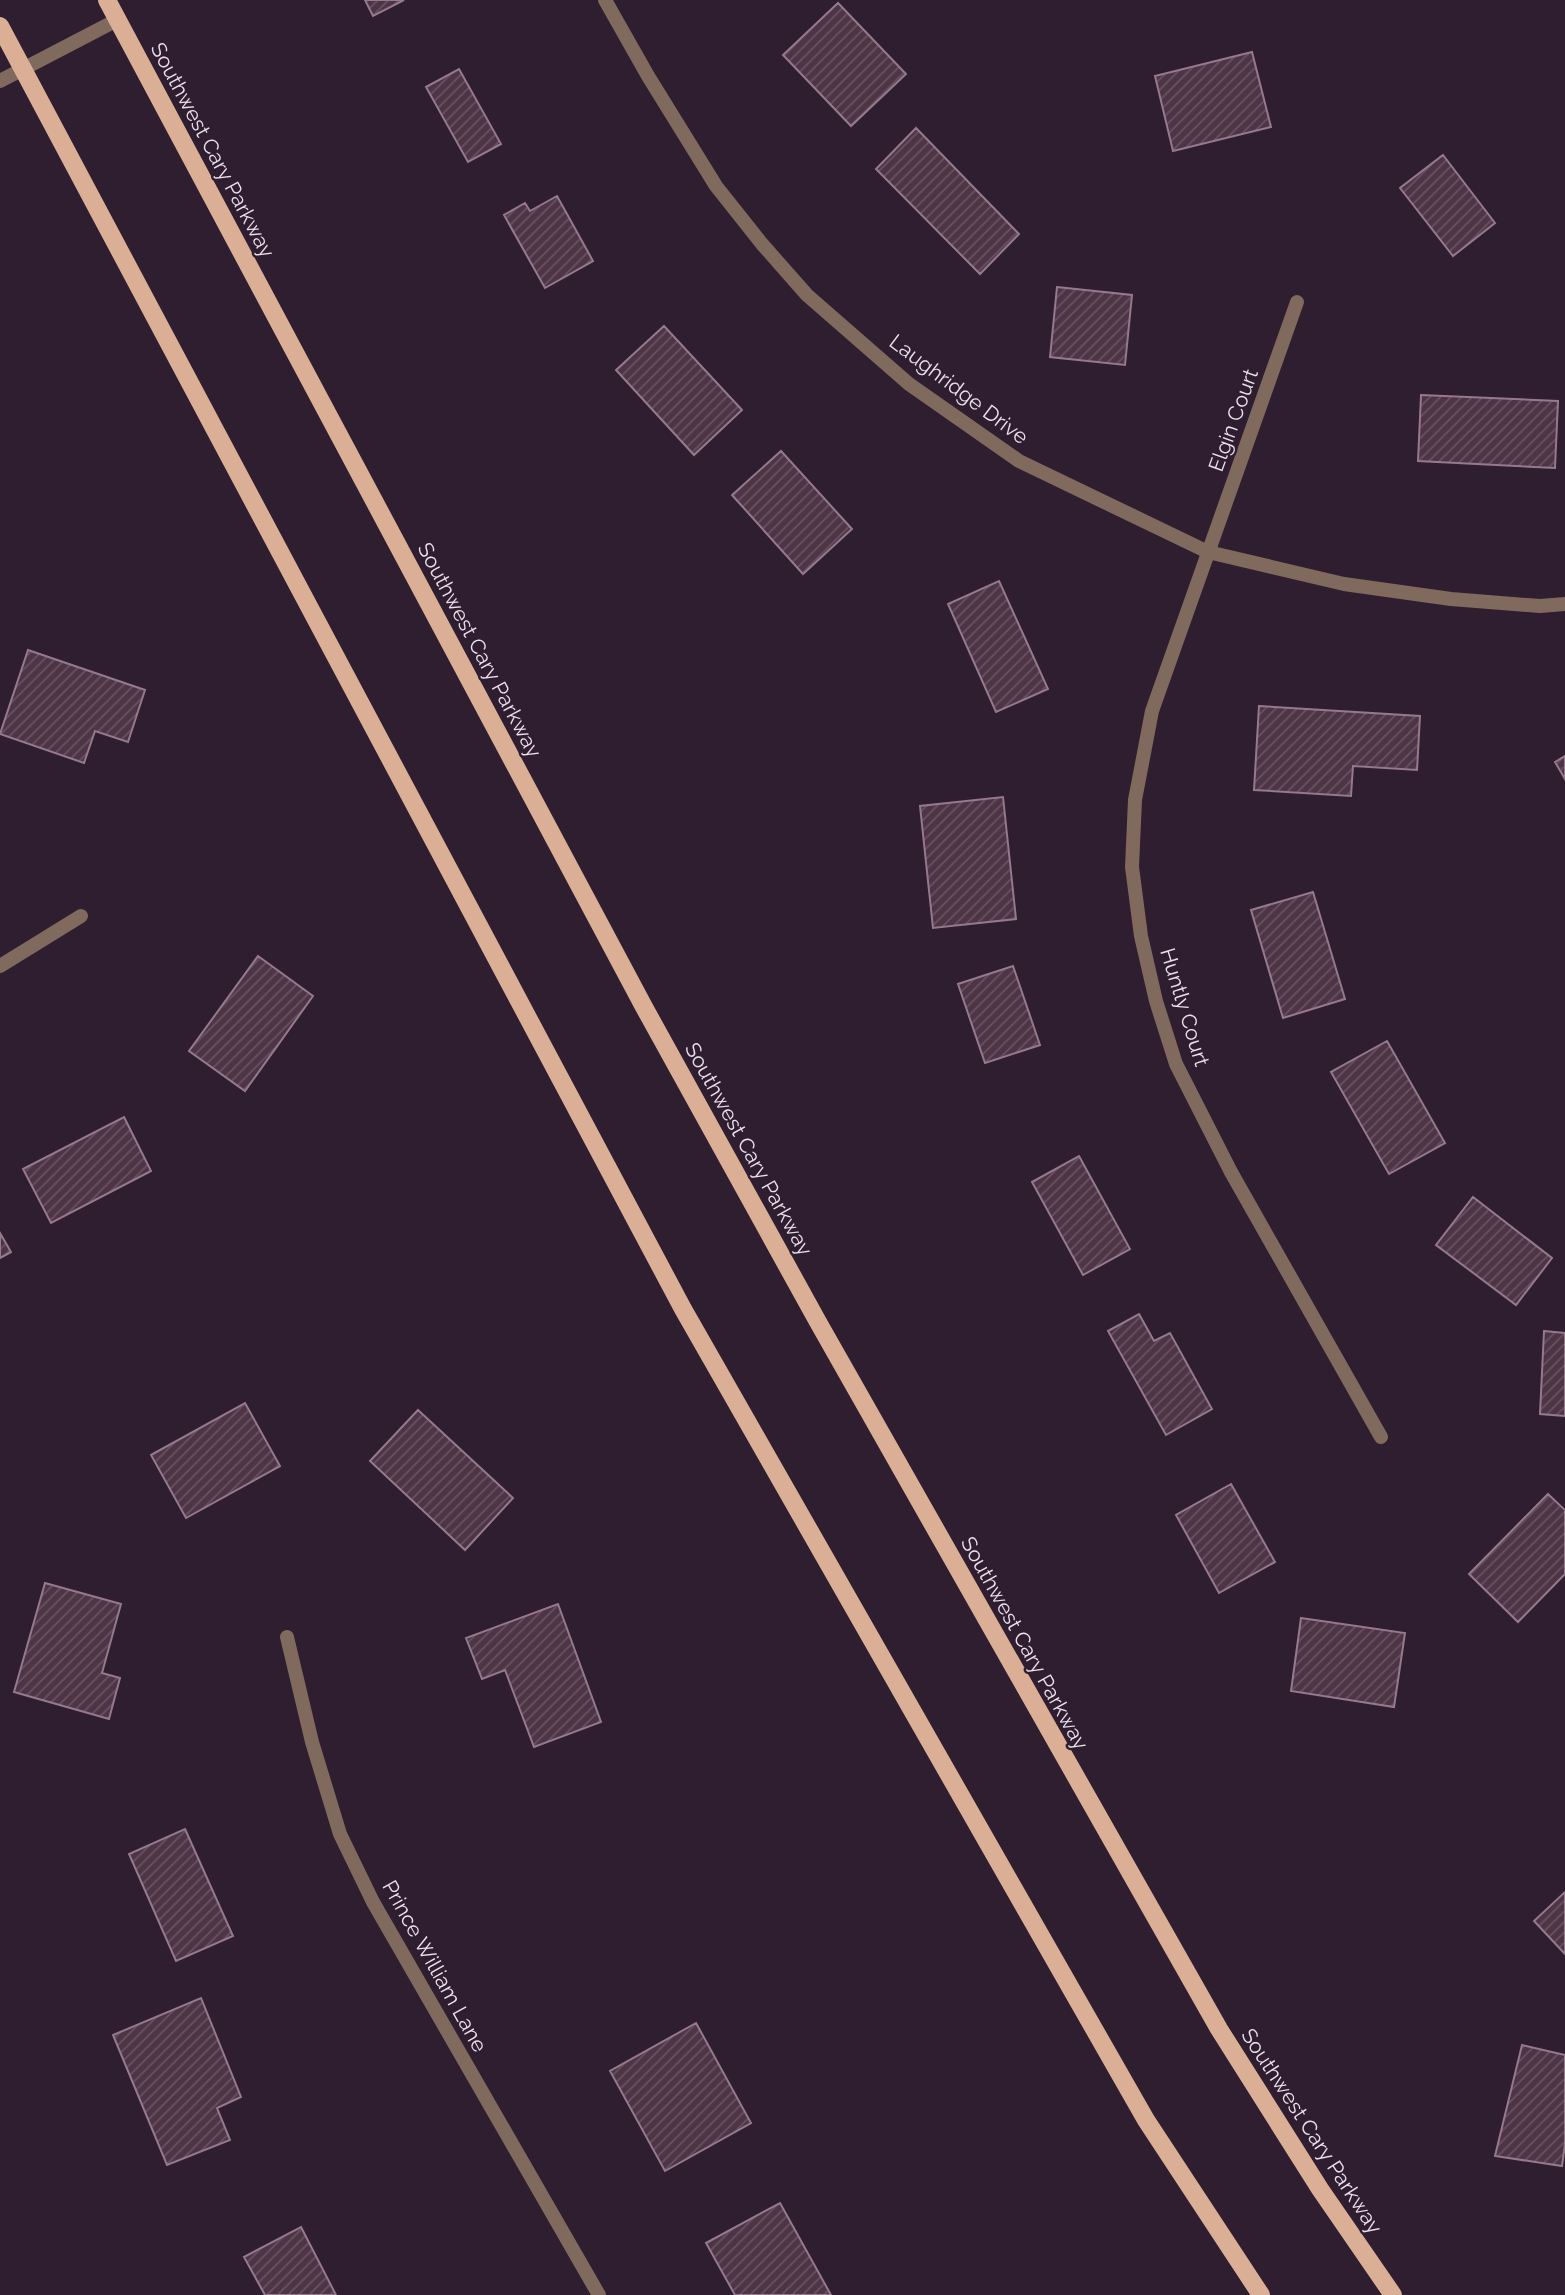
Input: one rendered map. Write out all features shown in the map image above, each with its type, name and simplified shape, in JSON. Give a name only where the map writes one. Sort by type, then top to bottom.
[{"type":"main road","name":"Southwest Cary Parkway","points":[[107,0],[644,1007],[818,1322],[1219,2029],[1320,2189],[1393,2295]]},
{"type":"main road","points":[[0,26],[683,1309],[1139,2108],[1261,2295]]},
{"type":"street","name":"Laughridge Drive","points":[[605,0],[716,186],[807,295],[909,384],[1020,461],[1208,552],[1344,584],[1451,599],[1540,606],[1565,604]]},
{"type":"street","points":[[0,81],[117,20]]},
{"type":"street","name":"Elgin Court","points":[[1208,552],[1297,302]]},
{"type":"street","name":"Huntly Court","points":[[1208,552],[1152,711],[1135,800],[1132,867],[1141,936],[1156,1000],[1176,1064],[1231,1172],[1381,1437]]},
{"type":"street","points":[[0,966],[81,916]]},
{"type":"street","name":"Prince William Lane","points":[[287,1637],[312,1742],[340,1834],[373,1902],[599,2295]]},
{"type":"building","points":[[365,0],[404,0],[373,16]]},
{"type":"building","points":[[838,3],[906,74],[851,126],[783,55]]},
{"type":"building","points":[[1252,52],[1271,127],[1173,151],[1155,76]]},
{"type":"building","points":[[459,69],[501,144],[468,162],[426,87]]},
{"type":"building","points":[[916,128],[1019,234],[980,274],[876,169]]},
{"type":"building","points":[[1443,155],[1495,223],[1453,256],[1400,188]]},
{"type":"building","points":[[557,196],[593,261],[545,288],[504,215],[525,203],[530,211]]},
{"type":"building","points":[[1057,287],[1132,295],[1125,365],[1050,357]]},
{"type":"building","points":[[664,326],[742,410],[694,455],[616,370]]},
{"type":"building","points":[[1421,395],[1558,401],[1555,468],[1418,461]]},
{"type":"building","points":[[781,451],[852,529],[803,574],[732,495]]},
{"type":"building","points":[[999,581],[1048,689],[996,712],[948,604]]},
{"type":"building","points":[[28,650],[145,690],[128,742],[95,731],[84,763],[0,734]]},
{"type":"building","points":[[1259,706],[1420,716],[1417,770],[1353,766],[1351,796],[1254,790]]},
{"type":"building","points":[[1565,756],[1565,779],[1555,762]]},
{"type":"building","points":[[1003,797],[1016,919],[933,928],[920,806]]},
{"type":"building","points":[[1313,892],[1345,999],[1283,1018],[1251,910]]},
{"type":"building","points":[[258,956],[313,996],[245,1091],[189,1051]]},
{"type":"building","points":[[1013,966],[1040,1045],[985,1063],[958,984]]},
{"type":"building","points":[[1387,1041],[1445,1143],[1389,1174],[1331,1072]]},
{"type":"building","points":[[124,1117],[151,1171],[51,1223],[23,1169]]},
{"type":"building","points":[[1079,1156],[1130,1249],[1083,1275],[1032,1182]]},
{"type":"building","points":[[1473,1197],[1552,1258],[1516,1305],[1436,1245]]},
{"type":"building","points":[[0,1233],[11,1252],[0,1258]]},
{"type":"building","points":[[1139,1314],[1154,1341],[1170,1333],[1212,1409],[1166,1435],[1108,1331]]},
{"type":"building","points":[[1544,1331],[1565,1333],[1565,1416],[1540,1414]]},
{"type":"building","points":[[245,1403],[280,1466],[186,1518],[151,1455]]},
{"type":"building","points":[[418,1410],[513,1498],[465,1550],[370,1461]]},
{"type":"building","points":[[1231,1484],[1275,1562],[1219,1593],[1176,1515]]},
{"type":"building","points":[[1548,1494],[1565,1510],[1565,1574],[1518,1622],[1469,1574]]},
{"type":"building","points":[[45,1583],[121,1604],[102,1673],[120,1678],[109,1719],[14,1692]]},
{"type":"building","points":[[558,1604],[601,1722],[534,1747],[505,1670],[482,1679],[466,1638]]},
{"type":"building","points":[[1301,1618],[1405,1633],[1394,1707],[1291,1691]]},
{"type":"building","points":[[185,1829],[233,1936],[176,1961],[129,1854]]},
{"type":"building","points":[[1565,1892],[1565,1954],[1534,1921]]},
{"type":"building","points":[[201,1998],[241,2097],[217,2108],[230,2140],[167,2165],[113,2035]]},
{"type":"building","points":[[696,2023],[751,2123],[665,2171],[610,2071]]},
{"type":"building","points":[[1522,2045],[1565,2055],[1565,2144],[1562,2166],[1495,2156]]},
{"type":"building","points":[[780,2203],[831,2295],[735,2295],[706,2243]]},
{"type":"building","points":[[301,2227],[336,2295],[265,2295],[244,2257]]}]
